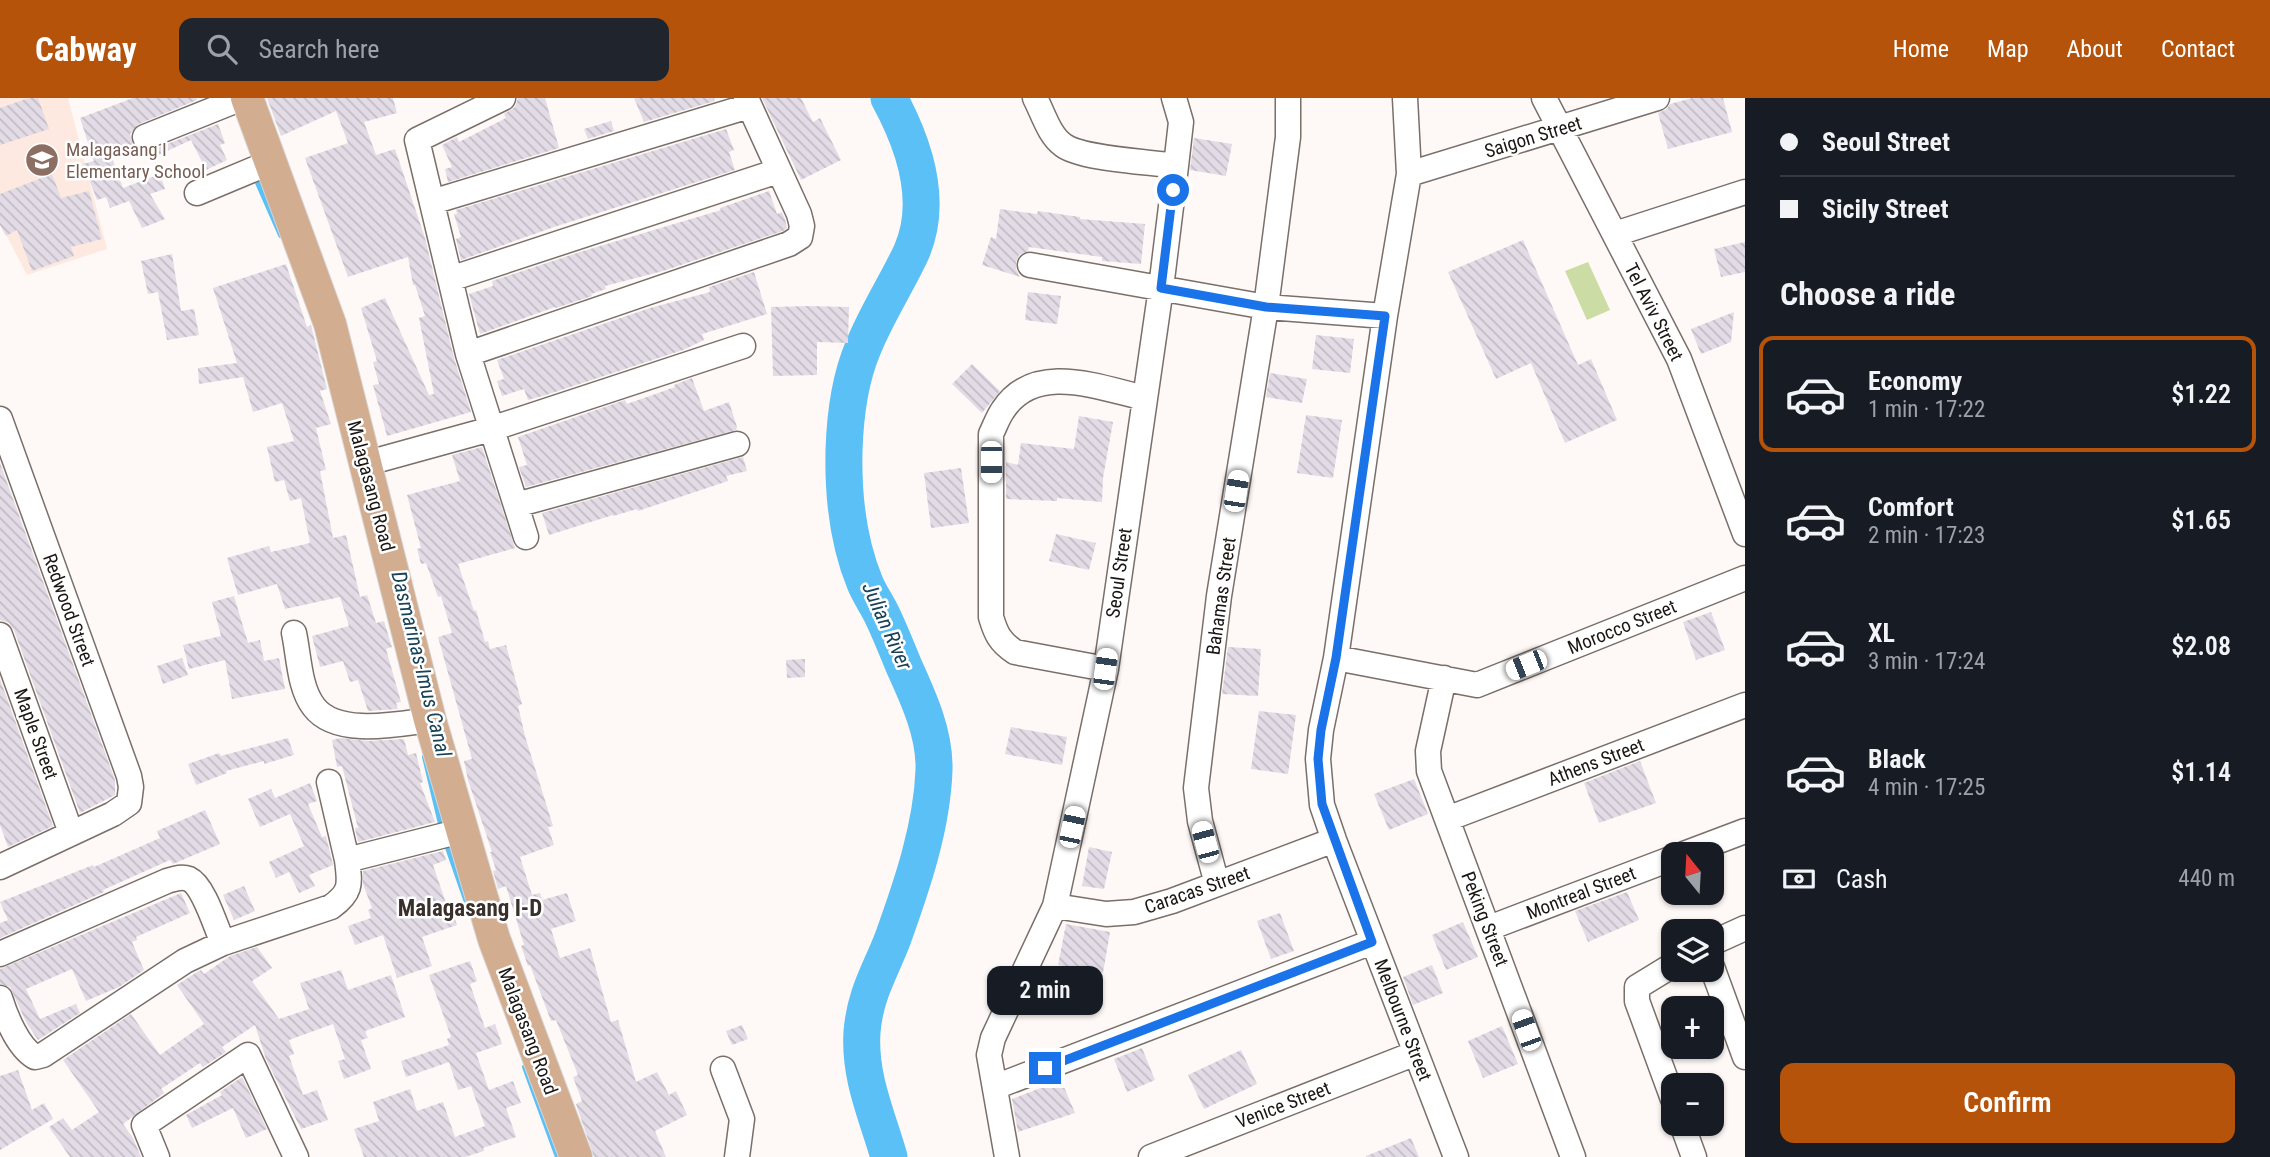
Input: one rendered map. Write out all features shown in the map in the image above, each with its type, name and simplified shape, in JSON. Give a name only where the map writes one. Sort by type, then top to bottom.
[{"type":"main road","name":"Malagasang Road","points":[[244,98],[271,162],[330,324],[460,831],[494,939],[576,1157]]},
{"type":"street","points":[[145,137],[244,98]]},
{"type":"street","points":[[503,98],[417,140],[468,354],[526,537]]},
{"type":"street","points":[[1035,98],[1051,131],[1070,149],[1176,166]]},
{"type":"street","name":"Seoul Street","points":[[1007,1157],[989,1055],[993,1038],[1055,906],[1105,669],[1161,288],[1176,166],[1181,122],[1174,98]]},
{"type":"street","name":"Bahamas Street","points":[[1217,884],[1200,821],[1196,788],[1219,596],[1266,307],[1288,137],[1288,98]]},
{"type":"street","name":"Melbourne Street","points":[[1405,98],[1409,174],[1385,316],[1336,658],[1321,730],[1318,759],[1322,804],[1334,840],[1456,1157]]},
{"type":"street","name":"Tel Aviv Street","points":[[1544,98],[1679,359],[1745,534]]},
{"type":"street","name":"Saigon Street","points":[[1409,174],[1657,98]]},
{"type":"street","points":[[432,202],[748,102],[802,226],[800,237],[789,244],[468,354]]},
{"type":"street","points":[[197,193],[271,162]]},
{"type":"street","points":[[450,279],[778,171]]},
{"type":"street","points":[[1615,234],[1745,192]]},
{"type":"street","points":[[1030,265],[1266,307],[1385,316]]},
{"type":"street","points":[[364,464],[491,429],[743,346]]},
{"type":"street","points":[[1105,669],[1015,652],[996,635],[991,617],[991,434],[1003,408],[1039,383],[1062,379],[1145,398]]},
{"type":"street","name":"Redwood Street","points":[[0,419],[131,787],[129,803],[113,814],[71,833]]},
{"type":"street","points":[[516,505],[737,444]]},
{"type":"street","name":"Morocco Street","points":[[1336,658],[1477,685],[1745,578]]},
{"type":"street","points":[[294,633],[305,690],[314,708],[332,722],[359,726],[430,720]]},
{"type":"street","name":"Maple Street","points":[[0,635],[71,833]]},
{"type":"street","name":"Peking Street","points":[[1444,678],[1429,751],[1429,771],[1573,1157]]},
{"type":"street","name":"Athens Street","points":[[1447,819],[1745,705]]},
{"type":"street","points":[[0,999],[24,1048],[35,1057],[43,1055],[185,961],[223,943],[331,907],[342,899],[350,887],[347,860],[329,782]]},
{"type":"street","points":[[347,860],[460,831]]},
{"type":"street","points":[[1716,842],[1745,831]]},
{"type":"street","points":[[2,860],[71,833]]},
{"type":"street","name":"Caracas Street","points":[[1055,906],[1106,914],[1134,912],[1334,840]]},
{"type":"street","name":"Montreal Street","points":[[1489,928],[1661,863]]},
{"type":"street","points":[[0,954],[167,881],[180,878],[191,880],[200,890],[223,943]]},
{"type":"street","points":[[1724,938],[1745,928]]},
{"type":"street","points":[[995,1087],[1372,942]]},
{"type":"street","points":[[1661,972],[1637,987],[1637,1001],[1663,1073]]},
{"type":"street","points":[[1718,982],[1745,1057]]},
{"type":"street","name":"Venice Street","points":[[1150,1157],[1416,1053]]},
{"type":"street","points":[[157,1157],[144,1125],[248,1055],[296,1157]]},
{"type":"street","points":[[723,1069],[742,1119],[737,1157]]},
{"type":"street","points":[[1687,1136],[1695,1157]]},
{"type":"shaded area","name":"Malagasang I Elementary School","points":[[0,98],[68,98],[107,249],[27,275],[0,223]]},
{"type":"green space","points":[[1588,262],[1610,310],[1587,320],[1565,271]]},
{"type":"building","points":[[29,98],[38,98],[49,129],[0,145],[0,108]]},
{"type":"building","points":[[133,98],[197,100],[139,124],[130,134],[133,145],[110,152],[123,188],[160,174],[165,189],[150,194],[165,219],[142,228],[129,201],[110,208],[106,197],[97,200],[83,164],[94,161],[80,118]]},
{"type":"building","points":[[267,98],[393,98],[397,113],[364,122],[376,155],[395,149],[425,238],[454,358],[471,412],[387,436],[373,385],[379,384],[373,362],[377,361],[361,308],[385,298],[429,395],[434,394],[419,318],[425,316],[413,285],[408,257],[348,277],[305,158],[348,143],[336,111],[281,136]]},
{"type":"building","points":[[518,98],[545,98],[559,148],[448,182],[445,169],[452,167],[442,145],[457,137],[459,142],[506,118],[504,114],[515,107]]},
{"type":"building","points":[[634,98],[714,98],[715,101],[644,122]]},
{"type":"building","points":[[762,98],[801,98],[813,122],[820,118],[841,160],[801,180]]},
{"type":"building","points":[[1692,98],[1723,98],[1732,132],[1668,149],[1658,113],[1667,109],[1670,104]]},
{"type":"building","points":[[611,121],[614,131],[588,139],[584,129]]},
{"type":"building","points":[[218,124],[225,143],[220,145],[227,160],[206,170],[191,140],[154,157],[152,150]]},
{"type":"building","points":[[726,129],[734,150],[729,152],[735,170],[557,226],[461,260],[456,239],[461,237],[454,214],[457,214],[456,210]]},
{"type":"building","points":[[1194,138],[1232,144],[1226,176],[1190,170]]},
{"type":"building","points":[[52,174],[61,198],[89,191],[102,239],[71,247],[74,256],[32,271],[17,230],[6,236],[0,225],[0,194]]},
{"type":"building","points":[[769,191],[777,214],[782,212],[785,219],[787,228],[783,231],[663,271],[605,286],[606,289],[591,294],[592,296],[480,334],[469,294],[493,286],[492,281],[721,210],[720,208]]},
{"type":"building","points":[[1000,209],[1145,224],[1141,264],[1102,261],[1102,257],[1029,247],[1028,251],[1019,255],[1016,262],[1020,277],[982,265],[991,237],[996,239]]},
{"type":"building","points":[[1523,240],[1578,365],[1591,359],[1617,420],[1565,443],[1531,363],[1496,379],[1448,272]]},
{"type":"building","points":[[1745,242],[1745,272],[1721,277],[1714,249]]},
{"type":"building","points":[[172,254],[181,311],[194,309],[199,335],[167,340],[158,292],[148,294],[141,261]]},
{"type":"building","points":[[286,264],[307,327],[311,325],[327,389],[320,391],[331,424],[316,428],[326,470],[320,471],[333,538],[346,535],[360,597],[367,595],[376,623],[384,621],[392,647],[386,649],[401,702],[396,703],[398,709],[368,711],[358,680],[350,682],[343,661],[320,667],[312,636],[349,626],[340,597],[285,609],[277,584],[238,595],[227,558],[269,546],[271,552],[310,543],[301,498],[290,501],[284,480],[275,482],[267,447],[294,441],[282,403],[253,412],[243,377],[199,384],[198,368],[237,363],[213,288]]},
{"type":"building","points":[[754,272],[767,314],[702,334],[704,340],[683,350],[546,395],[528,400],[524,389],[502,396],[497,381],[504,379],[497,360],[650,308],[710,292],[709,287]]},
{"type":"building","points":[[1028,292],[1061,296],[1057,324],[1025,320]]},
{"type":"building","points":[[771,307],[849,307],[848,343],[817,342],[817,375],[773,376]]},
{"type":"building","points":[[1734,312],[1731,342],[1701,354],[1691,329]]},
{"type":"building","points":[[1316,335],[1354,339],[1350,373],[1312,369]]},
{"type":"building","points":[[972,364],[1000,391],[982,413],[952,384]]},
{"type":"building","points":[[1270,373],[1307,379],[1302,403],[1266,397]]},
{"type":"building","points":[[692,378],[704,411],[729,402],[736,430],[526,487],[519,467],[527,465],[518,437],[625,400],[627,404]]},
{"type":"building","points":[[1306,415],[1342,420],[1333,478],[1297,473]]},
{"type":"building","points":[[1079,416],[1113,422],[1103,478],[1102,502],[1057,498],[1057,501],[1006,499],[1006,462],[1018,465],[1021,443],[1074,449]]},
{"type":"building","points":[[482,447],[515,548],[458,564],[485,642],[488,641],[490,649],[506,645],[522,704],[518,706],[525,736],[553,826],[548,827],[554,845],[520,857],[532,895],[540,893],[542,900],[567,893],[576,921],[551,929],[560,958],[590,948],[611,1022],[618,1020],[636,1082],[657,1072],[669,1095],[676,1091],[687,1115],[655,1131],[666,1157],[594,1157],[576,1104],[582,1101],[573,1077],[578,1075],[556,1020],[551,1021],[530,965],[528,966],[506,886],[498,889],[492,852],[468,780],[464,761],[472,759],[438,637],[452,633],[441,596],[438,597],[426,563],[421,564],[417,549],[421,548],[407,495],[460,481],[452,455]]},
{"type":"building","points":[[743,457],[747,471],[726,476],[728,481],[638,511],[637,509],[613,515],[549,535],[542,513]]},
{"type":"building","points":[[0,463],[115,780],[115,795],[80,813],[14,630],[9,623],[0,620]]},
{"type":"building","points":[[961,468],[969,523],[931,528],[924,473]]},
{"type":"building","points":[[1056,534],[1096,543],[1089,570],[1049,561]]},
{"type":"building","points":[[234,596],[248,643],[260,640],[264,661],[279,658],[285,689],[232,699],[225,660],[189,669],[183,645],[221,636],[212,602]]},
{"type":"building","points":[[1711,612],[1725,650],[1696,660],[1683,622]]},
{"type":"building","points":[[1228,647],[1261,649],[1258,696],[1222,694]]},
{"type":"building","points":[[182,658],[188,675],[163,684],[157,666]]},
{"type":"building","points":[[805,659],[805,677],[787,678],[786,660]]},
{"type":"building","points":[[0,679],[53,826],[8,847],[0,825]]},
{"type":"building","points":[[1259,711],[1296,715],[1288,774],[1251,769]]},
{"type":"building","points":[[1011,727],[1067,737],[1062,765],[1005,754]]},
{"type":"building","points":[[288,738],[294,755],[226,771],[227,773],[196,785],[188,764],[219,753],[221,756]]},
{"type":"building","points":[[341,738],[368,741],[404,739],[408,755],[416,753],[423,782],[420,783],[435,822],[358,842],[355,828],[358,828],[342,766],[337,767],[332,740]]},
{"type":"building","points":[[1640,761],[1656,803],[1599,823],[1584,783]]},
{"type":"building","points":[[1414,779],[1428,814],[1389,830],[1374,794]]},
{"type":"building","points":[[310,783],[317,801],[308,804],[322,837],[326,836],[333,865],[309,875],[315,886],[299,893],[289,872],[276,878],[269,862],[304,846],[290,814],[260,827],[248,799],[271,789],[275,798]]},
{"type":"building","points":[[205,810],[220,844],[173,864],[170,860],[0,938],[0,923],[8,920],[0,902],[93,865],[94,867],[160,838],[157,831]]},
{"type":"building","points":[[1089,847],[1112,852],[1104,889],[1082,886]]},
{"type":"building","points":[[443,851],[446,860],[433,865],[448,909],[451,908],[457,925],[422,937],[432,966],[397,978],[383,935],[355,945],[348,926],[371,918],[368,910],[372,908],[363,884],[363,871]]},
{"type":"building","points":[[244,886],[255,911],[234,920],[223,895]]},
{"type":"building","points":[[1627,892],[1639,920],[1588,942],[1575,911]]},
{"type":"building","points":[[181,893],[190,913],[136,937],[137,940],[132,942],[144,970],[119,987],[86,1001],[72,969],[26,989],[40,1019],[76,1004],[80,1013],[38,1040],[27,1024],[10,987],[0,984],[0,969]]},
{"type":"building","points":[[1280,913],[1294,951],[1271,959],[1257,921]]},
{"type":"building","points":[[1463,922],[1478,957],[1446,970],[1432,935]]},
{"type":"building","points":[[1066,924],[1110,932],[1103,973],[1058,965]]},
{"type":"building","points":[[257,947],[272,968],[252,981],[279,1019],[309,1009],[300,983],[341,970],[348,990],[391,975],[405,1017],[365,1031],[368,1038],[361,1040],[371,1069],[344,1079],[338,1061],[345,1059],[333,1024],[289,1040],[294,1054],[289,1056],[303,1095],[317,1090],[328,1120],[301,1129],[266,1059],[255,1025],[222,1047],[226,1052],[203,1067],[200,1063],[161,1089],[164,1093],[123,1124],[141,1157],[70,1157],[49,1127],[63,1118],[72,1130],[99,1112],[63,1060],[131,1014],[160,1055],[204,1024],[177,985],[201,970],[204,974],[230,956]]},
{"type":"building","points":[[470,961],[477,981],[470,984],[485,1028],[495,1024],[502,1044],[476,1053],[489,1090],[513,1081],[521,1103],[506,1108],[516,1137],[465,1157],[364,1157],[354,1129],[379,1121],[373,1102],[410,1089],[417,1111],[443,1102],[455,1137],[485,1126],[471,1086],[458,1090],[449,1062],[406,1077],[401,1061],[449,1045],[447,1039],[451,1037],[429,975]]},
{"type":"building","points":[[1432,965],[1443,993],[1413,1005],[1403,977]]},
{"type":"building","points":[[742,1025],[748,1039],[732,1045],[726,1031]]},
{"type":"building","points":[[1502,1026],[1518,1064],[1483,1078],[1468,1041]]},
{"type":"building","points":[[1142,1048],[1155,1080],[1127,1092],[1114,1059]]},
{"type":"building","points":[[1241,1050],[1257,1084],[1204,1109],[1188,1075]]},
{"type":"building","points":[[18,1070],[32,1110],[44,1103],[53,1119],[0,1150],[0,1076]]},
{"type":"building","points":[[242,1077],[267,1129],[246,1138],[233,1108],[192,1128],[186,1115],[222,1095],[220,1092]]},
{"type":"building","points":[[1061,1080],[1075,1113],[1018,1132],[1012,1099]]},
{"type":"building","points":[[1411,1138],[1419,1157],[1366,1157],[1366,1156]]},
{"type":"waterway","name":"Julian River","points":[[889,98],[913,154],[921,194],[921,214],[911,253],[868,336],[854,373],[845,438],[846,502],[859,567],[887,625],[929,729],[934,770],[920,856],[893,938],[870,995],[862,1032],[866,1080],[889,1157]]},
{"type":"waterway","name":"Dasmarinas-Imus Canal","points":[[256,178],[281,235]]},
{"type":"waterway","name":"Dasmarinas-Imus Canal","points":[[425,757],[442,828]]},
{"type":"waterway","name":"Dasmarinas-Imus Canal","points":[[445,839],[469,908]]},
{"type":"waterway","name":"Dasmarinas-Imus Canal","points":[[525,1067],[558,1157]]},
{"type":"place","name":"Malagasang I Elementary School","points":[[42,160]]},
{"type":"district","name":"Malagasang I-D","points":[[470,908]]},
{"type":"route","points":[[1045,1068],[1372,942],[1322,804],[1318,759],[1321,730],[1336,658],[1385,316],[1266,307],[1161,288],[1173,190]]}]
